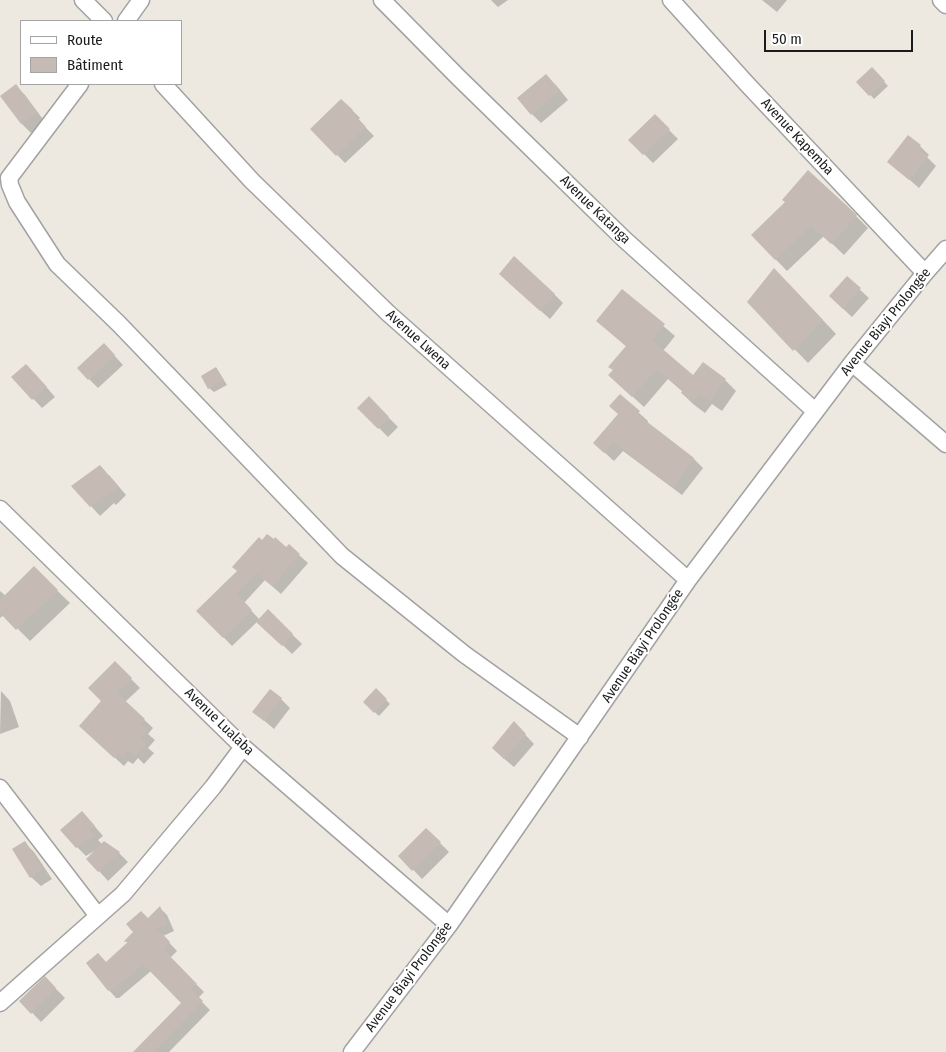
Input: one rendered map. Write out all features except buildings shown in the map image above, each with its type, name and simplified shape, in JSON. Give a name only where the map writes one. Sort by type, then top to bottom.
[{"type":"street","points":[[84,0],[103,20]]},
{"type":"street","points":[[127,20],[141,0]]},
{"type":"street","name":"Avenue Katanga","points":[[382,0],[624,239],[815,410]]},
{"type":"street","name":"Avenue Kapemba","points":[[671,0],[746,84],[925,273]]},
{"type":"street","points":[[941,0],[946,5]]},
{"type":"street","points":[[79,85],[9,178],[17,202],[57,264],[119,324],[342,556],[464,654],[580,737]]},
{"type":"street","name":"Avenue Lwena","points":[[164,85],[252,181],[388,313],[688,580]]},
{"type":"street","name":"Avenue Biayi Prolongée","points":[[352,1052],[449,925],[688,580],[815,410],[946,249]]},
{"type":"street","points":[[852,363],[946,444]]},
{"type":"street","name":"Avenue Lualaba","points":[[0,509],[244,746],[449,925]]},
{"type":"street","points":[[0,1003],[123,894],[213,787],[244,746]]},
{"type":"street","points":[[0,788],[98,916]]}]
